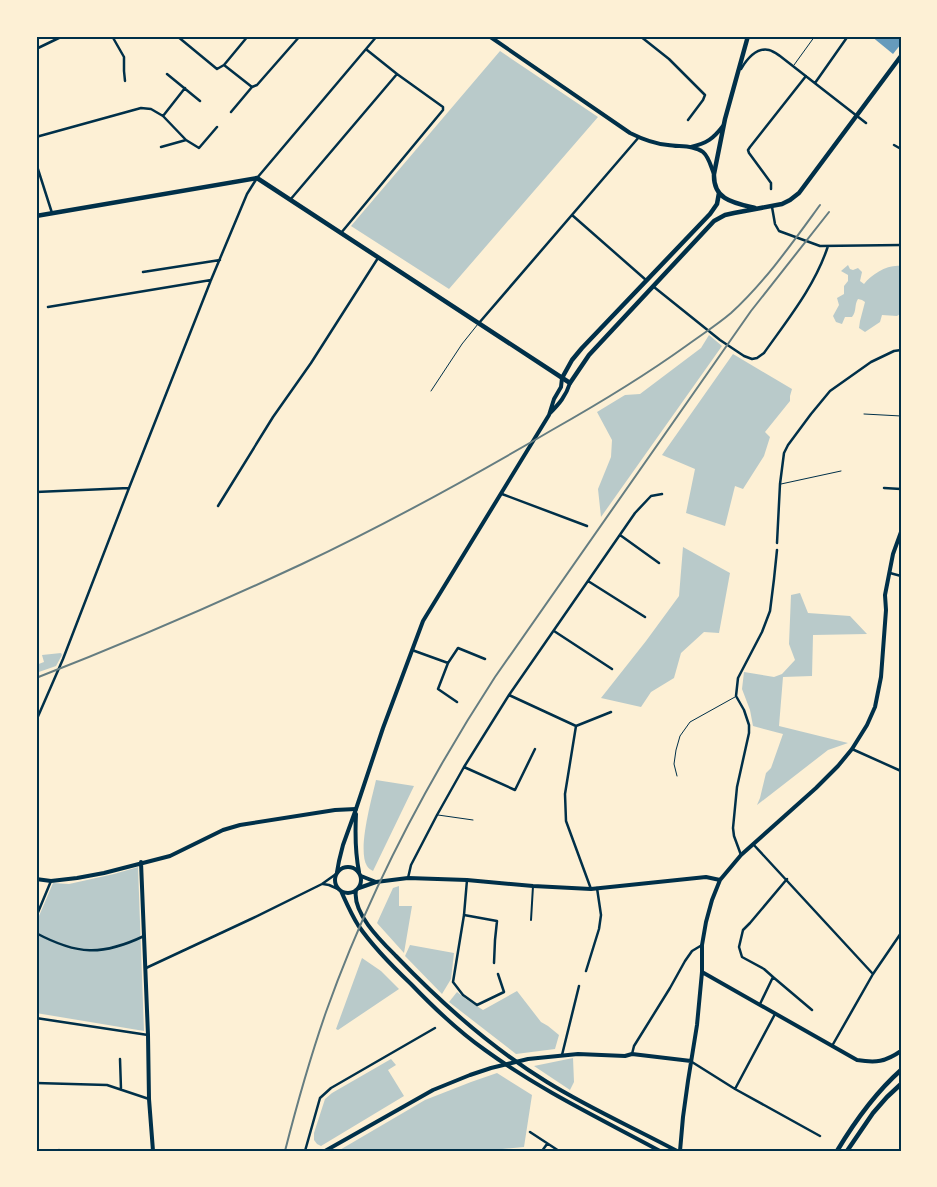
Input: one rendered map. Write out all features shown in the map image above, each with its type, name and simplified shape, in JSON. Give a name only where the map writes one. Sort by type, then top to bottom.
[{"type":"main road","points":[[748,36],[724,126],[714,174],[714,185],[719,193],[732,202],[756,208]]},
{"type":"main road","points":[[36,216],[257,178],[570,383],[588,355],[714,220],[725,215],[772,206],[790,200],[799,193],[900,58]]},
{"type":"main road","points":[[562,378],[572,360],[582,348],[710,214],[717,204],[719,193]]},
{"type":"main road","points":[[837,1151],[862,1113],[901,1070]]},
{"type":"main road","points":[[848,1151],[872,1113],[900,1085]]},
{"type":"street","points":[[36,40],[42,36]]},
{"type":"street","points":[[36,49],[64,36]]},
{"type":"street","points":[[112,36],[124,57],[125,81]]},
{"type":"street","points":[[176,36],[216,69],[224,65],[248,36]]},
{"type":"street","points":[[230,112],[252,87],[258,85],[300,36]]},
{"type":"street","points":[[36,722],[63,659],[211,280],[247,194],[257,178],[377,36]]},
{"type":"street","points":[[489,36],[639,138],[667,145],[691,147],[702,145],[712,139],[724,126]]},
{"type":"street","points":[[815,83],[848,36]]},
{"type":"street","points":[[641,37],[669,59],[705,95],[688,120]]},
{"type":"street","points":[[341,233],[443,110],[443,107],[366,50]]},
{"type":"street","points":[[738,75],[749,58],[758,51],[770,50],[794,66],[866,123]]},
{"type":"street","points":[[224,65],[252,87]]},
{"type":"street","points":[[167,74],[200,101]]},
{"type":"street","points":[[290,200],[397,74]]},
{"type":"street","points":[[771,188],[771,183],[748,150],[806,76]]},
{"type":"street","points":[[163,116],[184,88]]},
{"type":"street","points":[[36,137],[141,108],[151,109],[163,116],[186,140],[199,148],[217,127]]},
{"type":"street","points":[[479,323],[639,138]]},
{"type":"street","points":[[161,147],[186,140]]},
{"type":"street","points":[[894,145],[901,150]]},
{"type":"street","points":[[691,147],[702,151],[708,157],[714,174]]},
{"type":"street","points":[[36,163],[52,213]]},
{"type":"street","points":[[772,206],[775,224],[779,231],[820,246],[901,245]]},
{"type":"street","points":[[572,215],[647,280]]},
{"type":"street","points":[[653,286],[737,352],[748,358],[757,358],[764,353],[810,286],[828,246]]},
{"type":"street","points":[[218,506],[273,417],[311,363],[378,258]]},
{"type":"street","points":[[143,272],[220,260]]},
{"type":"street","points":[[48,307],[211,280]]},
{"type":"street","points":[[777,543],[780,484],[784,453],[788,445],[830,392],[872,362],[894,351],[901,350]]},
{"type":"street","points":[[562,378],[561,387],[548,415],[423,621],[383,728],[343,845],[335,883],[352,916],[368,939],[421,995],[459,1030],[484,1050],[532,1081],[660,1151]]},
{"type":"street","points":[[548,415],[560,404],[570,383]]},
{"type":"street","points":[[36,492],[129,488]]},
{"type":"street","points":[[884,488],[901,489]]},
{"type":"street","points":[[500,493],[587,526]]},
{"type":"street","points":[[408,878],[411,865],[437,815],[464,767],[509,695],[635,513],[651,496],[662,494]]},
{"type":"street","points":[[356,809],[355,848],[361,881],[357,889],[356,900],[360,911],[378,936],[418,979],[470,1026],[504,1053],[546,1082],[679,1151],[691,1061],[698,1025],[702,945],[712,900],[720,880],[741,855],[838,766],[867,726],[875,707],[881,677],[889,573],[901,532]]},
{"type":"street","points":[[620,535],[659,563]]},
{"type":"street","points":[[741,855],[733,828],[737,787],[749,733],[749,725],[744,710],[736,696],[738,678],[762,632],[770,611],[777,550]]},
{"type":"street","points":[[889,573],[901,576]]},
{"type":"street","points":[[588,581],[645,617]]},
{"type":"street","points":[[554,631],[612,669]]},
{"type":"street","points":[[457,702],[438,689],[448,663],[458,648],[485,659]]},
{"type":"street","points":[[412,650],[448,663]]},
{"type":"street","points":[[509,695],[576,726],[611,712]]},
{"type":"street","points":[[576,726],[565,794],[566,821],[591,889]]},
{"type":"street","points":[[464,767],[515,790],[536,749]]},
{"type":"street","points":[[852,749],[901,771]]},
{"type":"street","points":[[36,879],[52,881],[77,878],[170,856],[223,830],[240,825],[335,810],[356,809]]},
{"type":"street","points":[[753,844],[873,974]]},
{"type":"street","points":[[141,862],[149,1099],[153,1151]]},
{"type":"street","points":[[146,968],[322,884],[341,869],[351,867],[358,871],[360,875],[376,882]]},
{"type":"street","points":[[322,884],[349,893],[376,882],[408,878],[467,880],[591,889],[706,877],[720,880]]},
{"type":"street","points":[[787,879],[750,924],[742,930],[739,947],[742,957],[764,969],[812,1010]]},
{"type":"street","points":[[467,880],[464,915],[452,982],[463,995],[477,1005],[504,992],[498,974]]},
{"type":"street","points":[[36,917],[52,881]]},
{"type":"street","points":[[531,920],[532,886]]},
{"type":"street","points":[[586,971],[599,929],[601,915],[597,888]]},
{"type":"street","points":[[464,915],[497,921],[494,963]]},
{"type":"street","points":[[832,1046],[873,974],[901,933]]},
{"type":"street","points":[[36,934],[67,947],[86,951],[107,949],[144,936]]},
{"type":"street","points":[[632,1054],[634,1046],[685,961],[692,951],[702,945]]},
{"type":"street","points":[[702,972],[857,1060],[875,1062],[890,1058],[901,1051]]},
{"type":"street","points":[[759,1005],[773,977]]},
{"type":"street","points":[[562,1055],[578,986]]},
{"type":"street","points":[[735,1089],[774,1014]]},
{"type":"street","points":[[36,1018],[148,1035]]},
{"type":"street","points":[[305,1151],[320,1098],[331,1088],[435,1028]]},
{"type":"street","points":[[325,1151],[424,1094],[470,1075],[528,1059],[578,1054],[625,1056],[632,1054],[691,1061],[735,1089],[820,1136]]},
{"type":"street","points":[[120,1059],[121,1089]]},
{"type":"street","points":[[893,1077],[900,1085]]},
{"type":"street","points":[[36,1083],[107,1085],[149,1099]]},
{"type":"street","points":[[530,1132],[559,1151]]},
{"type":"street","points":[[542,1151],[547,1143]]},
{"type":"lane","points":[[794,66],[814,36]]},
{"type":"lane","points":[[431,391],[462,344],[479,323]]},
{"type":"lane","points":[[864,414],[901,416]]},
{"type":"lane","points":[[780,484],[841,471]]},
{"type":"lane","points":[[677,776],[674,764],[676,750],[680,736],[690,722],[736,696]]},
{"type":"lane","points":[[437,815],[473,820]]},
{"type":"shaded area","points":[[500,51],[598,117],[449,289],[351,226]]},
{"type":"shaded area","points":[[848,265],[850,269],[858,268],[862,272],[860,281],[864,284],[881,270],[901,266],[900,314],[897,316],[882,315],[880,322],[865,332],[859,328],[865,302],[858,299],[852,317],[845,317],[842,324],[836,322],[833,316],[839,305],[837,298],[844,294],[844,286],[848,281],[848,275],[841,271]]},
{"type":"shaded area","points":[[709,335],[722,346],[601,517],[598,489],[611,457],[612,440],[597,412],[625,395],[640,394],[701,348]]},
{"type":"shaded area","points":[[733,354],[792,389],[790,401],[765,432],[770,437],[764,456],[743,489],[735,486],[725,526],[686,513],[695,469],[662,455]]},
{"type":"shaded area","points":[[683,547],[730,573],[719,633],[704,632],[681,653],[674,678],[651,692],[641,707],[601,698],[679,596]]},
{"type":"shaded area","points":[[800,593],[808,613],[850,616],[867,634],[813,635],[812,676],[783,677],[779,726],[848,743],[828,750],[757,805],[766,773],[771,768],[783,734],[753,726],[750,710],[742,689],[744,672],[774,677],[782,674],[795,660],[789,644],[791,595]]},
{"type":"shaded area","points":[[61,653],[62,655],[56,666],[36,673],[36,665],[44,662],[42,655]]},
{"type":"shaded area","points":[[376,780],[414,786],[373,871],[367,866],[364,858],[364,837]]},
{"type":"shaded area","points":[[138,867],[144,1031],[36,1013],[36,923],[53,883],[69,884]]},
{"type":"shaded area","points":[[399,886],[399,906],[412,906],[404,953],[377,923],[393,888]]},
{"type":"shaded area","points":[[410,945],[454,953],[451,979],[442,994],[405,956]]},
{"type":"shaded area","points":[[362,958],[381,971],[399,989],[338,1030],[336,1029]]},
{"type":"shaded area","points":[[517,991],[541,1022],[559,1035],[555,1049],[516,1054],[449,1002],[457,992],[483,1010]]},
{"type":"shaded area","points":[[573,1058],[574,1082],[570,1090],[534,1066]]},
{"type":"shaded area","points":[[391,1059],[396,1065],[388,1070],[404,1096],[321,1146],[317,1144],[314,1140],[314,1133],[325,1099],[332,1093]]},
{"type":"shaded area","points":[[497,1073],[532,1095],[524,1147],[481,1151],[338,1151],[425,1100]]},
{"type":"water","points":[[871,36],[901,36],[901,44],[893,54]]},
{"type":"railway","points":[[36,678],[170,623],[334,549],[459,483],[603,400],[670,357],[731,313],[767,275],[820,205]]},
{"type":"railway","points":[[285,1151],[299,1098],[342,968],[400,840],[445,757],[495,677],[751,311],[829,212]]}]
